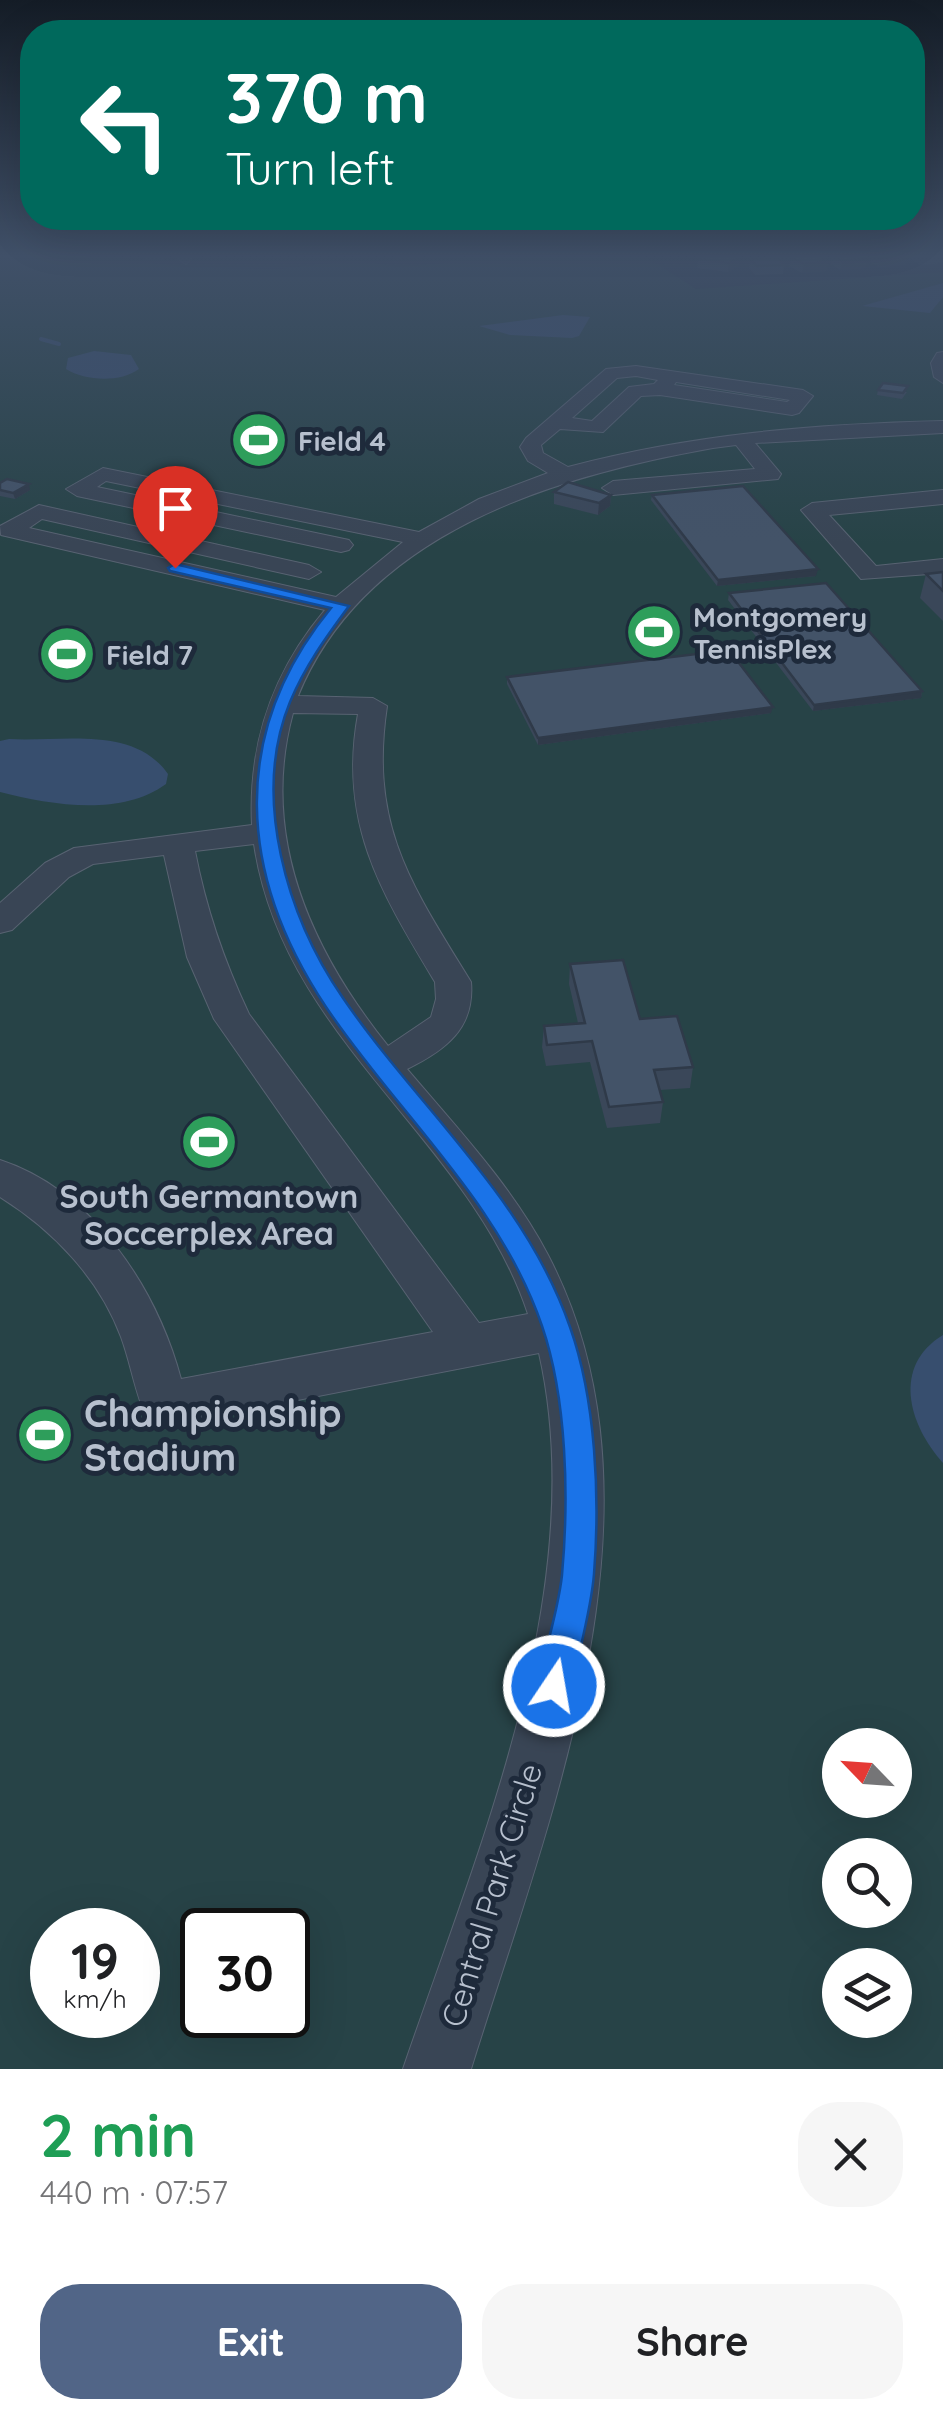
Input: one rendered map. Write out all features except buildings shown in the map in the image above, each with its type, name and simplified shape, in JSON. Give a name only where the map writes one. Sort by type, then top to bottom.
[{"type":"street","points":[[943,357],[943,377]]},
{"type":"street","points":[[556,422],[596,428],[636,391],[666,382],[803,396],[792,409],[666,382],[636,370],[612,373],[533,442],[530,452],[567,475]]},
{"type":"street","name":"Central Park Circle","points":[[437,2069],[519,1812],[554,1686],[578,1578],[581,1500],[575,1418],[557,1329],[530,1264],[492,1203],[334,1002],[301,944],[278,882],[264,799],[269,747],[280,704],[313,640],[341,606],[384,566],[420,539],[507,496],[567,475],[660,452],[943,414]]},
{"type":"street","name":"Central Park Circle","points":[[872,426],[943,427]]},
{"type":"street","points":[[741,439],[770,474]]},
{"type":"street","points":[[342,545],[78,489],[103,474],[420,539]]},
{"type":"street","points":[[612,488],[794,474]]},
{"type":"street","points":[[840,486],[861,506]]},
{"type":"street","points":[[943,498],[812,510],[870,574],[943,566]]},
{"type":"street","points":[[309,572],[39,512],[9,530],[341,606]]},
{"type":"street","points":[[283,592],[363,527]]},
{"type":"street","points":[[280,704],[373,706],[363,774],[372,825],[386,866],[453,982],[454,1014],[444,1030],[428,1044],[380,1064]]},
{"type":"street","points":[[0,922],[72,860],[85,855],[268,833]]},
{"type":"street","points":[[178,844],[187,896],[206,957],[233,1020],[469,1346]]},
{"type":"street","points":[[0,1176],[67,1223],[120,1282],[154,1360],[164,1404],[557,1329]]},
{"type":"green space","points":[[0,351],[943,351],[943,2069],[0,2069]]},
{"type":"water","points":[[94,351],[131,355],[139,369],[122,377],[102,379],[66,369],[68,358]]},
{"type":"water","points":[[0,741],[117,742],[154,759],[168,774],[166,784],[128,801],[107,804],[63,804],[0,792]]},
{"type":"water","points":[[943,1335],[943,1463],[914,1414],[911,1379],[927,1348]]},
{"type":"place","name":"Field 4","points":[[259,440]]},
{"type":"place","name":"Montgomery TennisPlex","points":[[654,632]]},
{"type":"place","name":"Field 7","points":[[67,654]]},
{"type":"place","name":"South Germantown Soccerplex Area","points":[[209,1142]]},
{"type":"place","name":"Championship Stadium","points":[[45,1435]]},
{"type":"route","points":[[175,568],[341,606],[313,640],[280,704],[269,747],[264,799],[268,833],[278,882],[301,944],[334,1002],[492,1203],[530,1264],[557,1329],[575,1418],[581,1500],[578,1578],[554,1686]]}]
